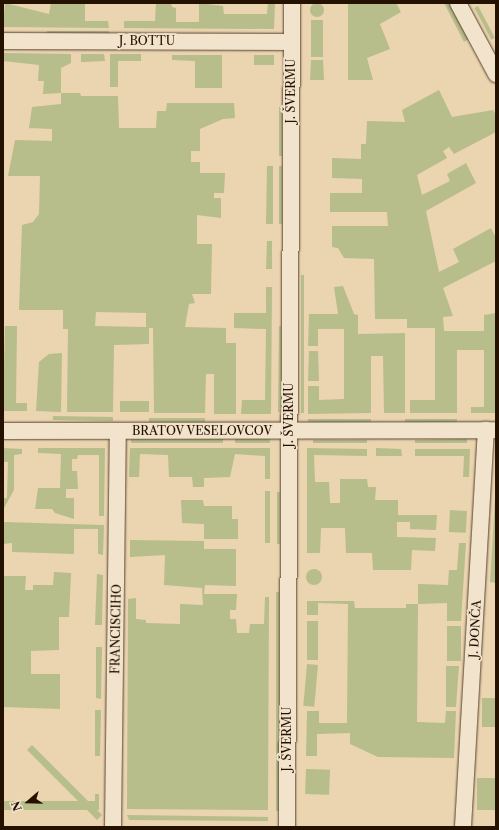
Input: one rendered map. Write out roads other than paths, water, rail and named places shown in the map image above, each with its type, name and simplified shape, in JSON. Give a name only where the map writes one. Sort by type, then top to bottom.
[{"type":"street","name":"J. ŠVERMU","points":[[287,827],[292,3]]},
{"type":"street","points":[[458,3],[496,74]]},
{"type":"street","name":"J. BOTTU","points":[[3,41],[291,42]]},
{"type":"street","name":"BRATOV VESELOVCOV","points":[[3,430],[491,430]]},
{"type":"street","name":"J. DONČA","points":[[463,827],[491,430]]},
{"type":"street","name":"FRANCISCIHO","points":[[113,827],[118,431]]}]
